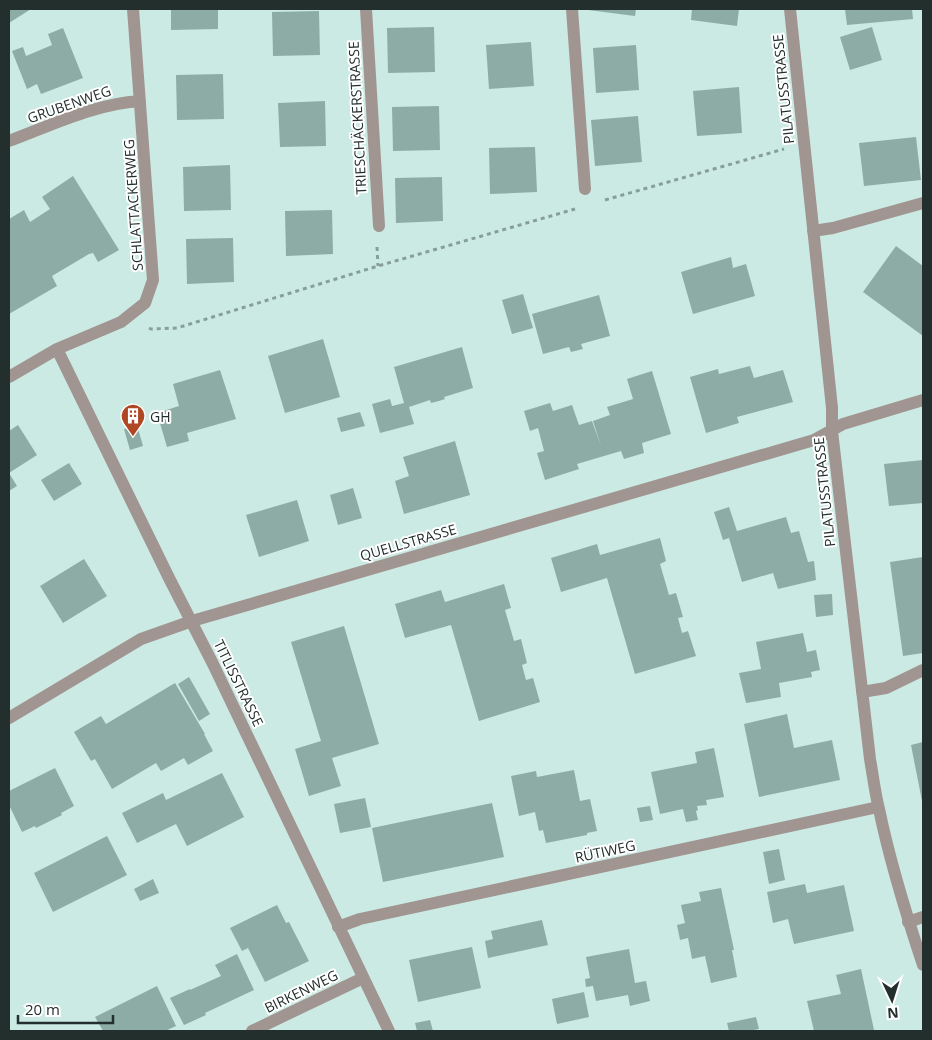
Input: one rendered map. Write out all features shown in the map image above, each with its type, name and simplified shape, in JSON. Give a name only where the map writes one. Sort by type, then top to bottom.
[{"type":"street","name":"SCHLATTACKERWEG","points":[[9,377],[57,349],[121,322],[145,303],[153,280],[133,9]]},
{"type":"street","name":"TRIESCHÄCKERSTRASSE","points":[[366,9],[379,226]]},
{"type":"street","points":[[572,9],[585,189]]},
{"type":"street","name":"PILATUSSTRASSE","points":[[790,9],[832,408],[832,431],[870,759],[878,807],[892,865],[908,922],[923,965]]},
{"type":"street","name":"GRUBENWEG","points":[[9,141],[96,108],[124,102],[140,101]]},
{"type":"street","points":[[813,231],[833,228],[923,203]]},
{"type":"street","name":"TITLISSTRASSE","points":[[57,349],[213,664],[389,1031]]},
{"type":"street","name":"QUELLSTRASSE","points":[[9,718],[142,639],[192,621],[814,440],[843,424],[923,400]]},
{"type":"street","points":[[862,692],[886,688],[923,670]]},
{"type":"street","name":"RÜTIWEG","points":[[338,926],[370,917],[878,807]]},
{"type":"street","points":[[908,922],[923,917]]},
{"type":"street","name":"BIRKENWEG","points":[[252,1031],[363,978]]},
{"type":"path","points":[[600,202],[790,147],[804,146]]},
{"type":"path","points":[[130,315],[151,329],[177,328],[369,269],[582,207]]},
{"type":"building","points":[[9,9],[31,9],[9,23]]},
{"type":"building","points":[[171,9],[218,9],[218,29],[171,30]]},
{"type":"building","points":[[588,9],[636,9],[635,16]]},
{"type":"building","points":[[692,9],[739,9],[737,26],[691,20]]},
{"type":"building","points":[[845,9],[912,9],[913,19],[847,25]]},
{"type":"building","points":[[319,11],[320,55],[273,56],[272,12]]},
{"type":"building","points":[[434,27],[435,72],[388,73],[387,28]]},
{"type":"building","points":[[872,27],[882,60],[850,70],[840,37]]},
{"type":"building","points":[[63,28],[83,78],[41,94],[37,84],[27,89],[12,51],[23,47],[26,56],[52,45],[48,34]]},
{"type":"building","points":[[531,42],[534,86],[489,89],[486,45]]},
{"type":"building","points":[[636,45],[639,90],[596,93],[593,48]]},
{"type":"building","points":[[223,74],[224,119],[177,120],[176,75]]},
{"type":"building","points":[[739,87],[742,133],[697,136],[693,91]]},
{"type":"building","points":[[325,101],[326,146],[280,147],[278,103]]},
{"type":"building","points":[[439,106],[440,150],[393,151],[392,107]]},
{"type":"building","points":[[638,116],[642,162],[595,166],[591,120]]},
{"type":"building","points":[[916,137],[921,180],[864,186],[859,143]]},
{"type":"building","points":[[535,147],[537,192],[490,194],[489,148]]},
{"type":"building","points":[[230,165],[231,210],[184,211],[183,167]]},
{"type":"building","points":[[73,176],[119,250],[98,262],[93,253],[89,254],[52,276],[57,286],[9,314],[9,219],[24,210],[30,222],[50,209],[42,197]]},
{"type":"building","points":[[442,177],[443,221],[396,223],[395,178]]},
{"type":"building","points":[[332,210],[333,254],[286,256],[285,211]]},
{"type":"building","points":[[233,238],[234,282],[187,284],[186,239]]},
{"type":"building","points":[[896,246],[923,266],[923,336],[863,292]]},
{"type":"building","points":[[731,257],[733,268],[746,264],[755,296],[693,314],[681,272]]},
{"type":"building","points":[[523,294],[533,328],[512,334],[502,300]]},
{"type":"building","points":[[599,295],[610,336],[581,344],[583,349],[571,352],[569,347],[543,354],[532,314]]},
{"type":"building","points":[[323,339],[340,397],[285,413],[268,356]]},
{"type":"building","points":[[462,347],[473,388],[444,397],[445,399],[439,401],[431,403],[430,400],[409,407],[414,424],[380,433],[372,404],[390,399],[392,406],[404,403],[394,367]]},
{"type":"building","points":[[750,366],[754,378],[783,370],[793,402],[737,417],[739,423],[706,433],[690,377],[718,369],[719,374]]},
{"type":"building","points":[[220,370],[236,419],[187,433],[189,441],[167,447],[157,413],[179,406],[173,384]]},
{"type":"building","points":[[652,371],[671,434],[642,443],[644,453],[624,459],[621,451],[577,464],[579,469],[545,480],[537,453],[544,451],[538,428],[530,431],[524,411],[550,403],[553,411],[572,405],[579,425],[592,421],[601,446],[593,421],[610,415],[607,407],[633,399],[627,379]]},
{"type":"building","points":[[360,412],[365,426],[341,432],[337,418]]},
{"type":"building","points":[[18,425],[37,455],[9,473],[9,431]]},
{"type":"building","name":"GH","points":[[137,425],[143,446],[130,450],[124,429]]},
{"type":"building","points":[[455,441],[470,495],[404,514],[395,481],[409,476],[403,457]]},
{"type":"building","points":[[923,460],[923,503],[889,506],[884,464]]},
{"type":"building","points":[[69,463],[82,484],[54,501],[41,480]]},
{"type":"building","points":[[9,473],[17,486],[9,491]]},
{"type":"building","points":[[353,488],[362,518],[338,525],[330,495]]},
{"type":"building","points":[[297,500],[309,541],[259,557],[246,515]]},
{"type":"building","points":[[729,507],[737,531],[786,517],[791,533],[799,531],[808,562],[814,561],[816,580],[778,589],[773,573],[742,582],[729,538],[723,540],[714,512]]},
{"type":"building","points":[[660,538],[666,561],[660,564],[669,595],[676,593],[683,617],[678,618],[682,633],[688,631],[696,656],[635,674],[607,578],[561,592],[551,558],[597,544],[600,555]]},
{"type":"building","points":[[923,557],[923,653],[903,656],[890,562]]},
{"type":"building","points":[[84,559],[107,596],[63,623],[40,586]]},
{"type":"building","points":[[504,584],[511,608],[505,610],[514,641],[521,639],[527,663],[522,665],[526,680],[533,678],[540,702],[479,721],[451,625],[405,638],[395,604],[441,590],[445,602]]},
{"type":"building","points":[[832,594],[833,615],[816,617],[814,595]]},
{"type":"building","points":[[344,626],[379,744],[332,758],[341,786],[309,796],[295,749],[321,741],[291,642]]},
{"type":"building","points":[[803,633],[807,652],[816,650],[820,670],[811,672],[812,677],[779,683],[781,697],[746,703],[739,673],[761,669],[756,642]]},
{"type":"building","points":[[189,677],[210,714],[199,721],[178,684]]},
{"type":"building","points":[[175,683],[213,751],[188,765],[184,758],[161,771],[156,763],[112,789],[95,759],[91,761],[74,732],[101,716],[106,724]]},
{"type":"building","points":[[787,714],[794,748],[832,740],[840,780],[759,797],[744,724]]},
{"type":"building","points":[[923,742],[923,801],[922,801],[911,745]]},
{"type":"building","points":[[714,748],[724,797],[706,800],[707,805],[697,806],[698,820],[686,822],[683,809],[660,814],[651,772],[697,763],[695,752]]},
{"type":"building","points":[[55,768],[74,806],[61,813],[62,815],[36,828],[35,826],[22,832],[9,805],[9,791]]},
{"type":"building","points":[[574,770],[580,801],[590,799],[597,831],[587,833],[587,835],[546,843],[543,830],[539,831],[535,812],[519,816],[511,776],[536,771],[537,777]]},
{"type":"building","points":[[222,773],[244,817],[187,846],[176,824],[137,843],[122,813],[163,793],[166,800]]},
{"type":"building","points":[[365,798],[371,827],[340,833],[334,804]]},
{"type":"building","points":[[492,803],[504,857],[383,882],[372,828]]},
{"type":"building","points":[[650,806],[653,820],[640,822],[637,808]]},
{"type":"building","points":[[107,836],[127,875],[53,912],[34,873]]},
{"type":"building","points":[[779,849],[785,880],[769,884],[763,852]]},
{"type":"building","points":[[153,879],[159,893],[140,901],[134,889]]},
{"type":"building","points":[[805,884],[807,893],[844,885],[854,931],[794,944],[788,919],[773,923],[767,892]]},
{"type":"building","points":[[721,888],[734,950],[732,950],[737,977],[711,983],[705,956],[692,959],[688,938],[680,940],[677,925],[685,923],[681,905],[701,901],[699,892]]},
{"type":"building","points":[[277,905],[286,923],[289,922],[309,961],[265,982],[248,948],[242,951],[230,928]]},
{"type":"building","points":[[542,920],[548,945],[488,958],[485,941],[493,939],[491,931]]},
{"type":"building","points":[[472,947],[481,988],[418,1002],[409,960]]},
{"type":"building","points":[[629,949],[635,983],[646,981],[650,1001],[630,1006],[628,995],[596,1001],[593,986],[586,987],[585,979],[590,978],[586,957]]},
{"type":"building","points":[[237,954],[254,990],[184,1025],[170,998],[221,976],[215,965]]},
{"type":"building","points":[[861,969],[874,1030],[814,1031],[807,1001],[841,994],[836,975]]},
{"type":"building","points":[[157,986],[176,1026],[165,1031],[103,1031],[95,1017]]},
{"type":"building","points":[[584,992],[589,1017],[557,1024],[552,999]]},
{"type":"building","points":[[756,1017],[759,1029],[729,1031],[727,1023]]},
{"type":"building","points":[[430,1020],[433,1031],[417,1031],[415,1023]]},
{"type":"place","name":"GH","points":[[133,437]]}]
